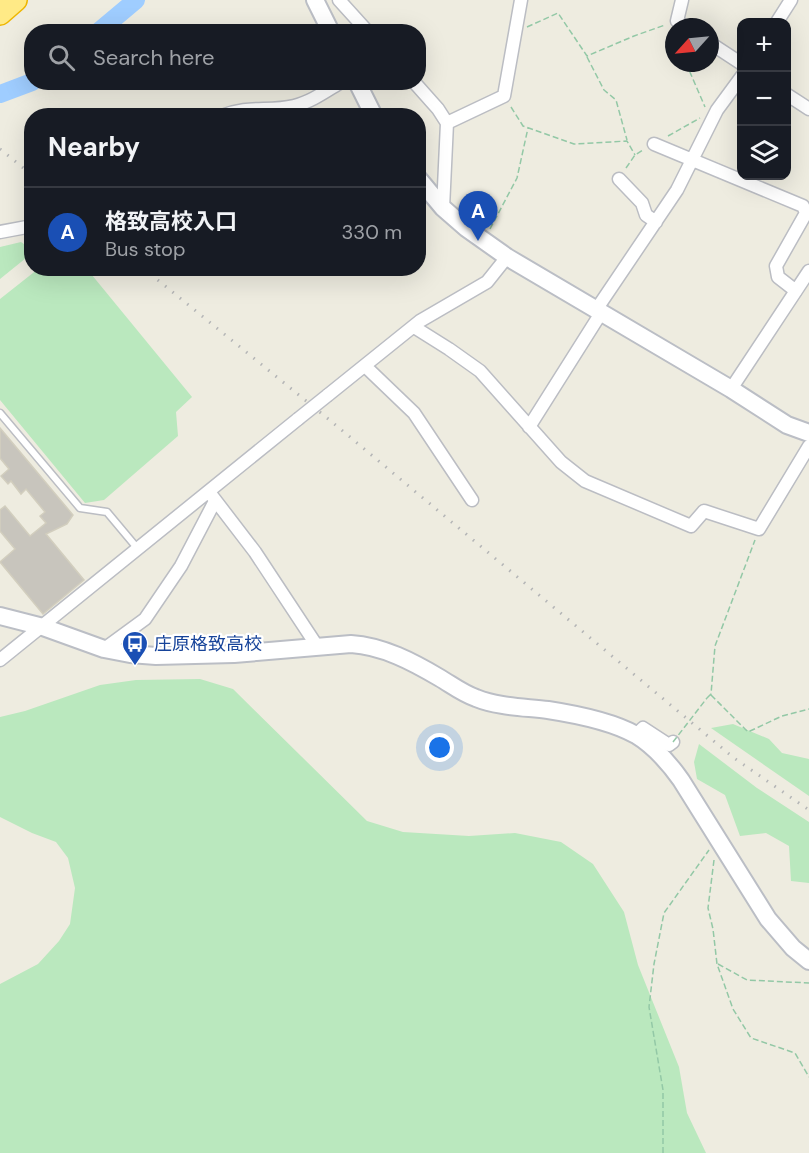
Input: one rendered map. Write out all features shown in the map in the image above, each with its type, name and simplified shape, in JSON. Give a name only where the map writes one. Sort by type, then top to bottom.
[{"type":"highway","points":[[0,14],[16,0]]},
{"type":"street","points":[[315,0],[327,24]]},
{"type":"street","points":[[339,0],[361,24]]},
{"type":"street","points":[[447,123],[504,96],[521,0]]},
{"type":"street","points":[[681,18],[682,0]]},
{"type":"street","points":[[780,18],[791,0]]},
{"type":"street","points":[[719,49],[737,61]]},
{"type":"street","points":[[529,427],[598,312],[677,190],[717,110],[737,82]]},
{"type":"street","points":[[265,108],[292,107],[307,102],[327,90]]},
{"type":"street","points":[[361,90],[370,108]]},
{"type":"street","points":[[421,90],[447,123],[443,208]]},
{"type":"street","points":[[791,97],[809,110]]},
{"type":"street","points":[[654,144],[803,206],[806,213],[776,266],[778,277],[796,291]]},
{"type":"street","points":[[619,179],[642,203],[646,215],[656,222]]},
{"type":"street","points":[[426,188],[443,208],[507,257],[731,389],[787,425],[809,432]]},
{"type":"street","points":[[0,232],[24,228]]},
{"type":"street","points":[[0,660],[138,550],[212,497],[297,419],[414,327],[487,282],[507,257]]},
{"type":"street","points":[[731,389],[808,275]]},
{"type":"street","points":[[414,327],[480,370],[561,462],[585,481],[691,526],[704,511],[759,530],[809,446]]},
{"type":"street","points":[[365,366],[414,413],[472,500]]},
{"type":"street","points":[[212,497],[255,552],[317,646]]},
{"type":"street","points":[[105,649],[145,619],[181,566],[212,497]]},
{"type":"street","points":[[0,615],[43,627],[105,649],[130,654],[156,656],[234,654],[317,646],[370,645],[389,652],[440,678],[456,690],[479,699],[518,708],[577,715],[636,735],[665,759],[681,780],[768,919],[793,948],[809,961]]},
{"type":"street","points":[[636,735],[643,728],[669,745],[673,742]]},
{"type":"lane","points":[[0,412],[80,508],[107,512],[138,550]]},
{"type":"path","points":[[516,32],[558,13],[587,56],[604,90],[616,100],[627,141],[635,155]]},
{"type":"path","points":[[587,56],[634,36],[665,28]]},
{"type":"path","points":[[690,72],[708,113]]},
{"type":"path","points":[[504,96],[523,126],[528,128],[574,144],[627,141]]},
{"type":"path","points":[[484,240],[517,178],[528,128]]},
{"type":"path","points":[[673,742],[711,694],[715,646],[759,530]]},
{"type":"path","points":[[711,694],[748,732],[782,716],[809,709]]},
{"type":"path","points":[[717,839],[708,908],[717,964],[733,1009],[751,1038],[795,1053],[809,1077]]},
{"type":"path","points":[[663,1153],[663,1090],[650,1007],[654,964],[664,913],[717,839]]},
{"type":"path","points":[[717,964],[747,980],[809,983]]},
{"type":"green space","points":[[21,242],[24,244],[24,260],[0,279],[0,247]]},
{"type":"green space","points":[[29,276],[93,276],[192,397],[176,412],[178,436],[104,500],[85,503],[0,400],[0,299]]},
{"type":"green space","points":[[200,679],[233,689],[367,821],[403,832],[469,836],[515,833],[561,842],[593,864],[624,912],[638,965],[679,1067],[687,1113],[706,1153],[0,1153],[0,984],[38,964],[59,941],[70,924],[75,888],[68,858],[56,842],[0,817],[0,717],[25,711],[100,685],[136,680]]},
{"type":"green space","points":[[733,724],[769,739],[782,753],[809,759],[809,796],[711,728]]},
{"type":"green space","points":[[699,744],[757,788],[809,822],[809,883],[791,881],[789,846],[766,833],[740,836],[725,795],[697,779],[694,762]]},
{"type":"building","points":[[0,428],[73,515],[67,524],[46,534],[84,580],[43,614],[0,562],[15,549],[0,531],[0,510],[5,506],[30,536],[46,523],[40,516],[45,512],[26,489],[21,494],[11,481],[8,484],[1,476],[9,469],[0,458]]},
{"type":"waterway","points":[[108,24],[136,0]]},
{"type":"waterway","points":[[0,94],[24,85]]},
{"type":"railway","points":[[0,149],[24,168]]},
{"type":"railway","points":[[153,276],[332,422],[734,758],[809,810]]},
{"type":"place","name":"格致高校入口","points":[[478,241]]},
{"type":"place","name":"庄原格致高校","points":[[135,667]]}]
